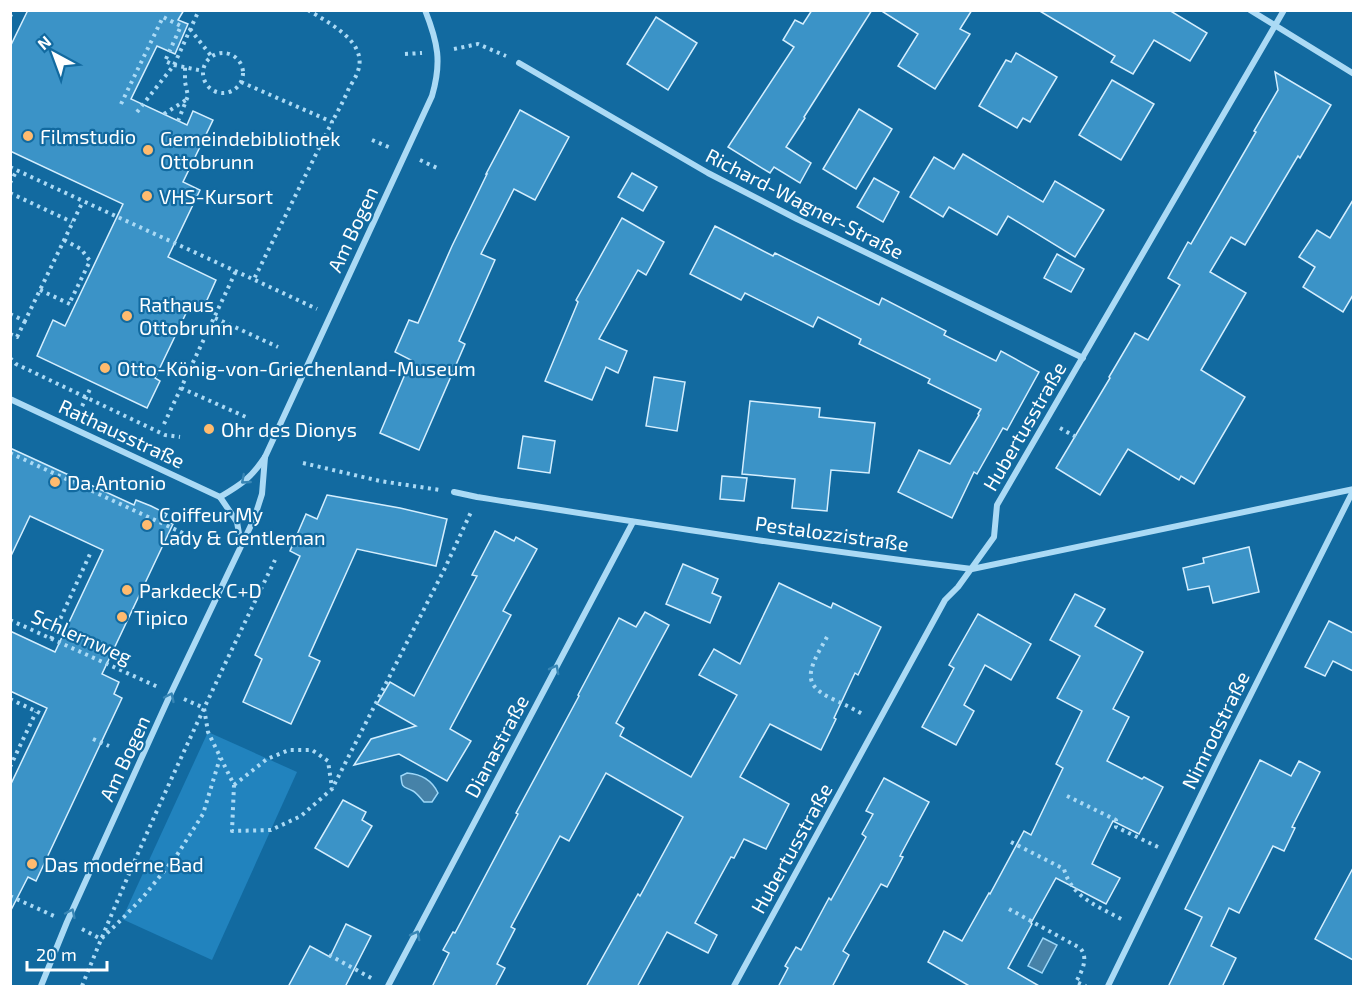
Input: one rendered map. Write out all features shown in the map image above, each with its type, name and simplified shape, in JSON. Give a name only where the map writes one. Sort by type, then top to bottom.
[{"type":"street","name":"Am Bogen","points":[[220,497],[243,484],[265,457],[432,96],[437,78],[438,52],[425,10]]},
{"type":"street","points":[[1250,10],[1353,74]]},
{"type":"street","name":"Hubertusstraße","points":[[734,987],[945,600],[972,569],[994,537],[997,505],[1284,10]]},
{"type":"street","name":"Richard-Wagner-Straße","points":[[519,63],[718,178],[797,219],[1083,358]]},
{"type":"street","name":"Rathausstraße","points":[[10,399],[220,497]]},
{"type":"street","name":"Am Bogen","points":[[41,987],[76,900],[254,519],[262,494],[265,457]]},
{"type":"street","name":"Pestalozzistraße","points":[[454,492],[633,522],[972,569],[1353,489]]},
{"type":"street","name":"Nimrodstraße","points":[[1108,987],[1353,489]]},
{"type":"street","points":[[220,497],[237,522],[241,545]]},
{"type":"street","name":"Dianastraße","points":[[388,987],[633,522]]},
{"type":"path","points":[[10,17],[13,10]]},
{"type":"path","points":[[137,112],[174,65],[199,10]]},
{"type":"path","points":[[254,279],[358,71],[360,60],[349,38],[308,10]]},
{"type":"path","points":[[121,104],[163,17],[181,26],[165,61],[203,71]]},
{"type":"path","points":[[191,26],[212,57]]},
{"type":"path","points":[[478,44],[519,63]]},
{"type":"path","points":[[223,53],[234,57],[242,65],[243,77],[233,91],[221,93],[210,88],[203,71],[208,60],[223,53]]},
{"type":"path","points":[[178,121],[188,96],[185,67]]},
{"type":"path","points":[[241,82],[332,122]]},
{"type":"path","points":[[164,114],[186,100]]},
{"type":"path","points":[[10,167],[299,301]]},
{"type":"path","points":[[10,183],[17,170]]},
{"type":"path","points":[[10,193],[72,222]]},
{"type":"path","points":[[10,334],[17,337],[26,321],[83,201]]},
{"type":"path","points":[[40,290],[71,305],[90,261],[81,249],[64,240]]},
{"type":"path","points":[[164,424],[236,271]]},
{"type":"path","points":[[10,314],[26,321]]},
{"type":"path","points":[[214,318],[278,347]]},
{"type":"path","points":[[10,358],[16,364],[165,435],[180,437]]},
{"type":"path","points":[[181,388],[246,417]]},
{"type":"path","points":[[87,394],[90,389]]},
{"type":"path","points":[[10,453],[198,540]]},
{"type":"path","points":[[303,463],[380,481],[454,492]]},
{"type":"path","points":[[204,708],[208,732],[234,785],[232,831],[271,830],[301,816],[332,789],[445,568],[477,497]]},
{"type":"path","points":[[51,639],[90,554]]},
{"type":"path","points":[[82,987],[101,939],[204,708],[275,560]]},
{"type":"path","name":"Schlernweg","points":[[10,620],[141,680]]},
{"type":"path","points":[[827,637],[811,673],[814,686],[819,693],[878,723]]},
{"type":"path","points":[[10,699],[44,715]]},
{"type":"path","points":[[10,767],[36,712]]},
{"type":"path","points":[[93,739],[109,746]]},
{"type":"path","points":[[234,785],[267,759],[289,750],[312,750],[328,761],[332,789]]},
{"type":"path","points":[[101,939],[144,896],[177,855],[203,814],[220,757]]},
{"type":"path","points":[[1067,796],[1116,819],[1116,827],[1154,845]]},
{"type":"path","points":[[1011,842],[1064,869],[1067,879],[1083,898],[1137,927]]},
{"type":"path","points":[[10,896],[36,908]]},
{"type":"path","points":[[1009,909],[1084,952],[1085,960],[1076,982],[1086,987]]},
{"type":"path","points":[[329,955],[377,981]]},
{"type":"shaded area","points":[[208,732],[297,772],[212,960],[122,919]]},
{"type":"shaded area","points":[[407,773],[421,776],[433,785],[438,793],[432,802],[424,802],[404,786],[401,776]]},
{"type":"shaded area","points":[[1043,938],[1057,945],[1042,973],[1028,966]]},
{"type":"building","points":[[28,10],[184,10],[178,20],[188,24],[175,54],[157,46],[131,99],[187,125],[193,111],[213,120],[183,182],[200,190],[168,257],[216,280],[202,311],[190,305],[155,378],[160,381],[147,408],[37,356],[53,320],[65,326],[123,204],[10,151],[10,47]]},
{"type":"building","points":[[812,10],[872,10],[786,147],[811,163],[800,183],[774,167],[770,173],[728,147],[794,47],[783,40],[795,20],[803,24]]},
{"type":"building","points":[[880,10],[972,10],[960,29],[970,34],[935,89],[898,66],[918,34]]},
{"type":"building","points":[[1038,10],[1169,10],[1207,33],[1190,61],[1154,40],[1133,74],[1111,62],[1115,56]]},
{"type":"building","points":[[656,17],[697,43],[668,90],[627,64]]},
{"type":"building","points":[[1016,53],[1057,77],[1030,122],[1023,118],[1017,128],[979,106],[1006,60],[1011,62]]},
{"type":"building","points":[[1275,72],[1331,105],[1245,245],[1231,237],[1210,272],[1246,293],[1201,370],[1245,397],[1194,484],[1181,476],[1179,480],[1128,449],[1100,495],[1056,468],[1135,333],[1148,340],[1180,285],[1168,278],[1188,242],[1191,244],[1278,90]]},
{"type":"building","points":[[1112,80],[1154,104],[1121,160],[1079,135]]},
{"type":"building","points":[[859,109],[892,129],[856,189],[823,169]]},
{"type":"building","points":[[520,110],[569,137],[535,200],[514,189],[481,254],[495,260],[459,341],[465,344],[419,450],[380,433],[411,360],[395,352],[409,320],[418,323],[486,174]]},
{"type":"building","points":[[963,154],[1043,202],[1055,181],[1104,210],[1075,257],[1008,216],[997,235],[949,207],[943,217],[910,197],[934,157],[954,169]]},
{"type":"building","points":[[632,173],[657,187],[643,211],[618,197]]},
{"type":"building","points":[[874,178],[899,192],[883,222],[857,207]]},
{"type":"building","points":[[1353,200],[1353,295],[1343,312],[1303,287],[1315,267],[1299,257],[1317,230],[1330,238]]},
{"type":"building","points":[[622,218],[664,242],[646,275],[638,270],[599,339],[627,351],[618,373],[606,367],[592,400],[545,381],[578,302],[576,300]]},
{"type":"building","points":[[715,226],[773,256],[775,253],[879,305],[882,298],[946,331],[944,335],[996,361],[1001,351],[1039,372],[1007,430],[1003,428],[977,474],[974,472],[952,518],[898,492],[919,450],[950,464],[981,409],[928,383],[930,379],[859,344],[861,339],[818,317],[813,327],[745,293],[741,300],[690,274]]},
{"type":"building","points":[[1057,254],[1084,269],[1071,292],[1044,278]]},
{"type":"building","points":[[654,377],[685,382],[677,431],[646,426]]},
{"type":"building","points":[[750,401],[820,408],[819,417],[875,423],[869,473],[831,470],[827,511],[792,508],[795,479],[742,474]]},
{"type":"building","points":[[523,436],[555,441],[550,473],[518,468]]},
{"type":"building","points":[[10,448],[134,505],[136,500],[151,506],[167,514],[163,521],[173,524],[102,674],[119,682],[114,694],[122,698],[36,881],[28,877],[10,912],[10,786],[47,708],[10,691],[10,631],[55,652],[103,550],[30,516],[10,558]]},
{"type":"building","points":[[722,476],[747,478],[744,501],[720,499]]},
{"type":"building","points":[[327,495],[447,519],[436,566],[357,549],[309,656],[320,661],[291,724],[243,702],[262,659],[255,655],[300,556],[290,551],[306,514],[317,519]]},
{"type":"building","points":[[495,531],[514,541],[516,537],[537,549],[503,611],[511,615],[450,729],[471,741],[447,781],[399,754],[354,765],[371,739],[416,726],[377,704],[390,682],[414,696],[477,576],[472,575]]},
{"type":"building","points":[[1249,547],[1259,592],[1213,603],[1209,586],[1188,590],[1183,568],[1204,563],[1203,558]]},
{"type":"building","points":[[683,564],[718,579],[712,593],[721,597],[710,623],[666,604]]},
{"type":"building","points":[[779,583],[831,608],[833,603],[881,627],[858,675],[855,673],[821,750],[770,724],[740,777],[789,804],[766,849],[744,839],[734,858],[731,857],[695,923],[717,935],[708,953],[667,932],[637,987],[586,987],[638,894],[640,896],[683,817],[606,773],[569,841],[560,836],[511,927],[515,929],[497,964],[505,968],[495,987],[432,987],[449,953],[443,950],[453,932],[455,933],[619,618],[636,627],[645,612],[669,625],[616,723],[624,728],[620,736],[691,777],[737,695],[699,675],[714,649],[740,664]]},
{"type":"building","points":[[1075,594],[1105,609],[1095,626],[1143,652],[1113,709],[1129,717],[1107,761],[1163,787],[1139,834],[1113,821],[1103,841],[1092,864],[1120,878],[1106,904],[1056,878],[1008,968],[1041,987],[971,987],[928,962],[944,931],[962,941],[1024,831],[1031,835],[1063,768],[1056,764],[1082,711],[1057,698],[1080,656],[1050,640]]},
{"type":"building","points":[[978,614],[1031,644],[1011,680],[985,665],[964,705],[974,711],[956,745],[922,727],[954,668],[949,665]]},
{"type":"building","points":[[1329,621],[1353,633],[1353,671],[1333,661],[1325,676],[1305,667]]},
{"type":"building","points":[[1260,760],[1291,776],[1299,761],[1320,772],[1292,827],[1295,828],[1284,851],[1273,846],[1239,913],[1229,908],[1211,946],[1236,958],[1222,987],[1168,987],[1202,917],[1185,909]]},
{"type":"building","points":[[884,778],[929,802],[900,856],[903,857],[887,887],[881,884],[843,951],[849,955],[832,987],[778,987],[788,968],[785,966],[796,947],[801,950],[866,837],[862,834],[873,814],[866,811]]},
{"type":"building","points":[[343,800],[366,812],[362,820],[372,826],[348,867],[315,848]]},
{"type":"building","points":[[1353,868],[1353,960],[1315,939]]},
{"type":"building","points":[[346,924],[371,936],[345,987],[288,987],[310,946],[330,957]]},
{"type":"place","name":"Filmstudio","points":[[28,136]]},
{"type":"place","name":"Gemeindebibliothek Ottobrunn","points":[[148,150]]},
{"type":"place","name":"VHS-Kursort","points":[[147,196]]},
{"type":"place","name":"Rathaus Ottobrunn","points":[[127,316]]},
{"type":"place","name":"Otto-König-von-Griechenland-Museum","points":[[105,368]]},
{"type":"place","name":"Ohr des Dionys","points":[[209,429]]},
{"type":"place","name":"Da Antonio","points":[[55,482]]},
{"type":"place","name":"Coiffeur My Lady & Gentleman","points":[[147,525]]},
{"type":"place","name":"Parkdeck C+D","points":[[127,590]]},
{"type":"place","name":"Tipico","points":[[122,617]]},
{"type":"place","name":"Das moderne Bad","points":[[32,864]]}]
